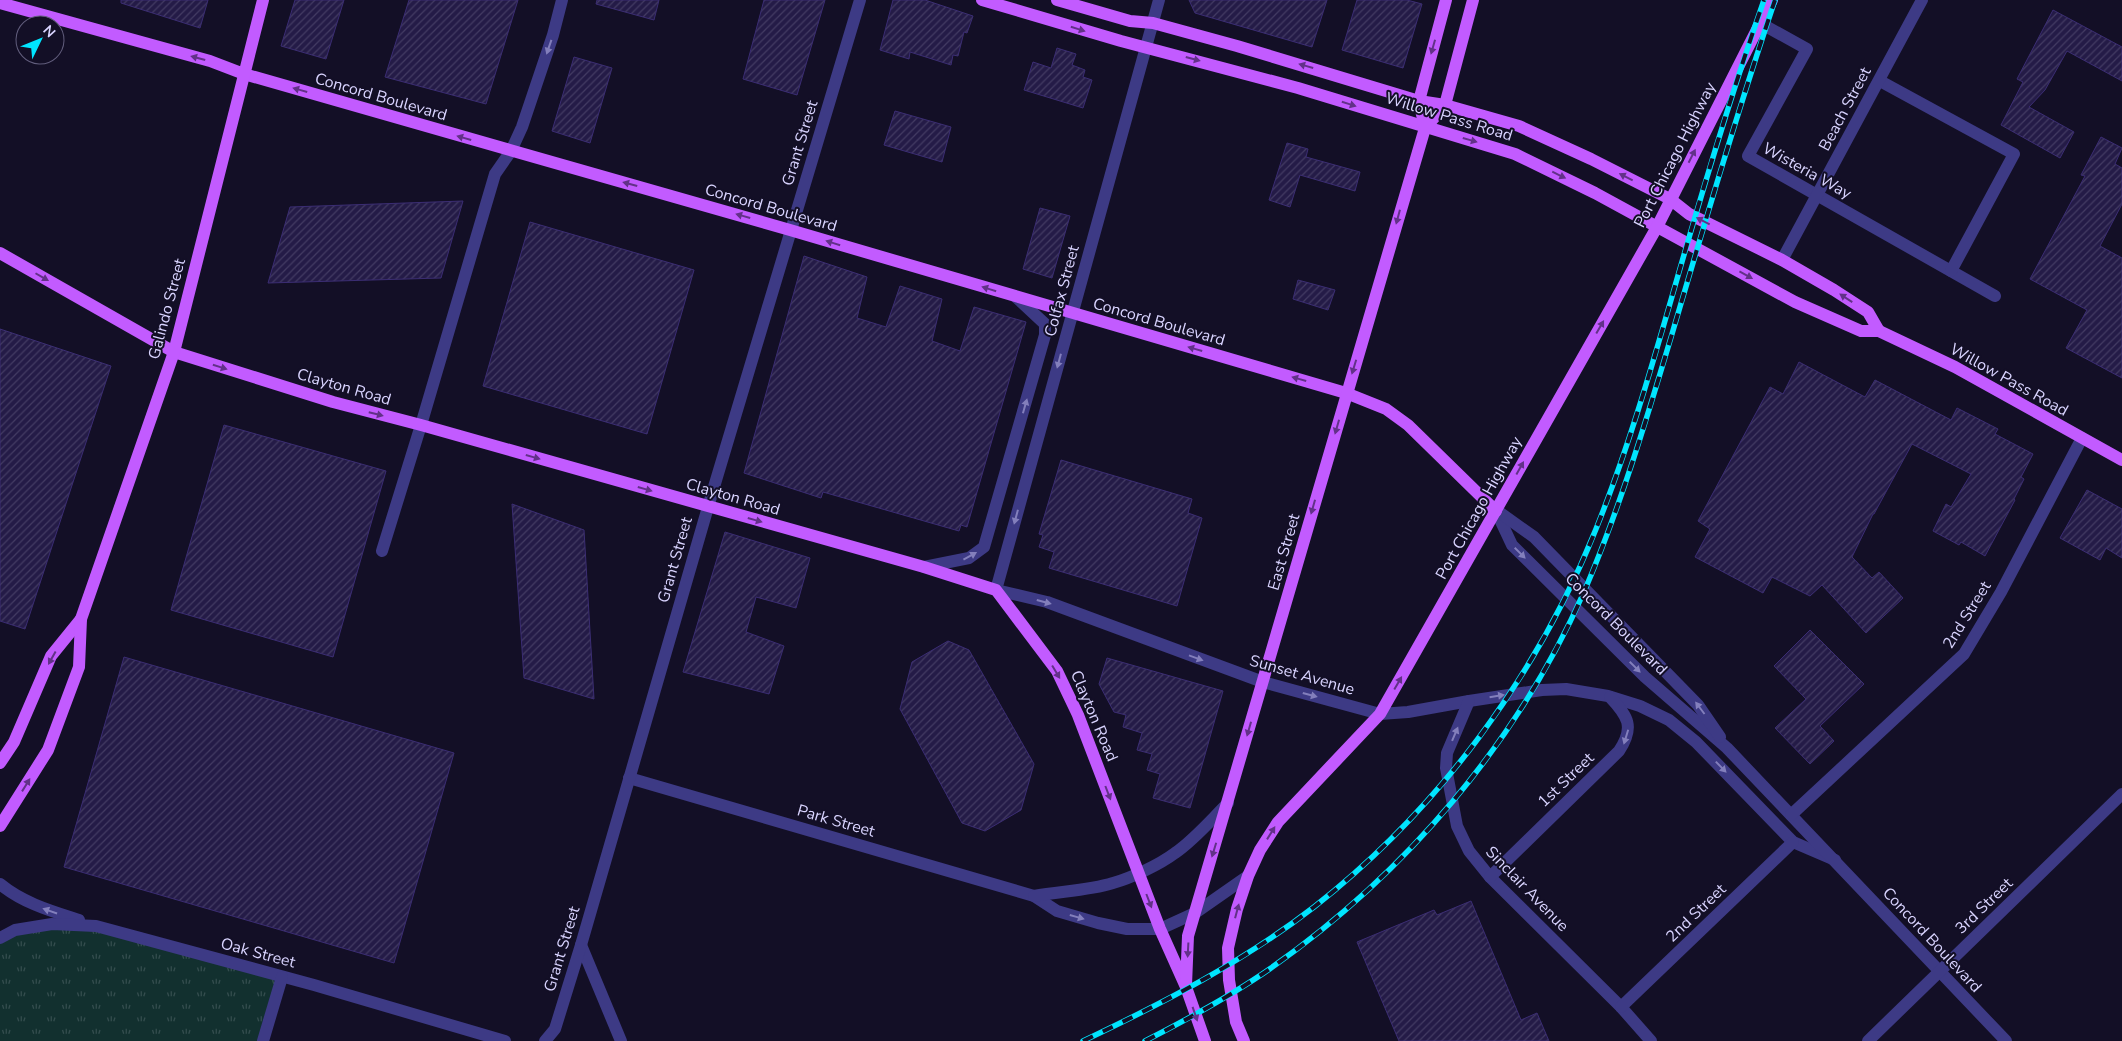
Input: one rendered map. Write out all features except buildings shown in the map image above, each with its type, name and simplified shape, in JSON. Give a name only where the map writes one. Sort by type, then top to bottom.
[{"type":"main road","name":"Galindo Street","points":[[0,826],[48,750],[79,667],[81,619],[174,352],[263,0]]},
{"type":"main road","name":"Willow Pass Road","points":[[982,0],[1121,42],[1298,88],[1519,156],[1595,192],[1795,302],[1861,331],[1879,331],[1955,367],[2122,460]]},
{"type":"main road","name":"Willow Pass Road","points":[[1058,0],[1130,21],[1153,23],[1276,57],[1419,101],[1445,105],[1518,126],[1591,159],[1670,199],[1689,214],[1782,260],[1868,312],[1879,331]]},
{"type":"main road","name":"East Street","points":[[1425,128],[1419,101],[1446,0]]},
{"type":"main road","name":"East Street","points":[[1186,987],[1188,936],[1425,128],[1445,105],[1473,0]]},
{"type":"main road","name":"Port Chicago Highway","points":[[1244,1041],[1236,1022],[1229,980],[1228,948],[1237,909],[1248,876],[1260,850],[1278,822],[1380,714],[1657,227],[1772,0]]},
{"type":"main road","name":"Concord Boulevard","points":[[0,3],[210,61],[244,74],[790,230],[1346,393],[1386,410],[1408,425],[1496,511]]},
{"type":"main road","name":"Clayton Road","points":[[0,253],[174,352],[332,402],[421,425],[924,567],[996,590],[1057,671],[1078,715],[1138,873],[1186,987],[1204,1041]]},
{"type":"main road","name":"Galindo Street","points":[[0,764],[14,742],[51,656],[81,619]]},
{"type":"street","points":[[382,551],[421,425],[494,174],[511,151],[522,127],[553,35],[562,0]]},
{"type":"street","name":"Grant Street","points":[[545,1041],[555,1029],[581,945],[708,507],[860,0]]},
{"type":"street","name":"Colfax Street","points":[[996,590],[1159,0]]},
{"type":"street","name":"Beach Street","points":[[1782,260],[1922,0]]},
{"type":"street","name":"Wisteria Way","points":[[1760,23],[1807,49],[1748,156],[1995,296]]},
{"type":"street","points":[[1880,81],[2014,154],[1951,271]]},
{"type":"street","name":"Colfax Street","points":[[924,567],[969,558],[984,547],[1045,336],[1045,324],[1016,297]]},
{"type":"street","name":"2nd Street","points":[[1791,815],[1964,654],[2004,586],[2082,438]]},
{"type":"street","name":"Concord Boulevard","points":[[1496,511],[1512,545],[1644,677],[1728,748],[2006,1041]]},
{"type":"street","name":"Concord Boulevard","points":[[1496,511],[1534,537],[1691,698],[1728,748]]},
{"type":"street","name":"Sunset Avenue","points":[[996,590],[1047,602],[1263,682],[1380,714],[1408,712],[1469,701],[1566,688],[1608,696]]},
{"type":"street","name":"Concord Boulevard","points":[[1608,696],[1640,706],[1669,720],[1707,753],[1793,842],[1835,860]]},
{"type":"street","name":"1st Street","points":[[1490,877],[1619,751],[1627,740],[1629,726],[1624,712],[1608,696]]},
{"type":"street","name":"Sinclair Avenue","points":[[1469,701],[1447,753],[1446,768],[1457,826],[1469,851],[1490,877],[1621,1008],[1651,1041]]},
{"type":"street","name":"Park Street","points":[[629,778],[1034,896],[1057,911],[1127,929],[1160,928],[1195,914],[1248,876]]},
{"type":"street","name":"3rd Street","points":[[1868,1041],[2122,794]]},
{"type":"street","name":"Park Street","points":[[1034,896],[1062,890],[1082,890],[1114,883],[1138,873],[1175,854],[1228,803]]},
{"type":"street","name":"2nd Street","points":[[1621,1008],[1793,842]]},
{"type":"street","points":[[0,884],[12,894],[45,909],[96,926]]},
{"type":"street","name":"Oak Street","points":[[0,938],[15,930],[52,924],[96,926],[505,1041]]},
{"type":"street","points":[[581,945],[621,1041]]},
{"type":"street","points":[[263,1041],[282,977]]},
{"type":"green space","points":[[96,926],[282,977],[263,1041],[0,1041],[0,938],[15,930]]},
{"type":"railway","points":[[1083,1041],[1143,1012],[1231,964],[1314,907],[1360,869],[1443,783],[1480,736],[1514,687],[1545,636],[1572,583],[1596,529],[1618,471],[1647,383],[1716,146],[1764,0]]},
{"type":"railway","points":[[1145,1041],[1209,1007],[1271,968],[1320,931],[1367,890],[1412,847],[1453,801],[1491,752],[1526,701],[1557,648],[1584,592],[1621,496],[1775,0]]}]
